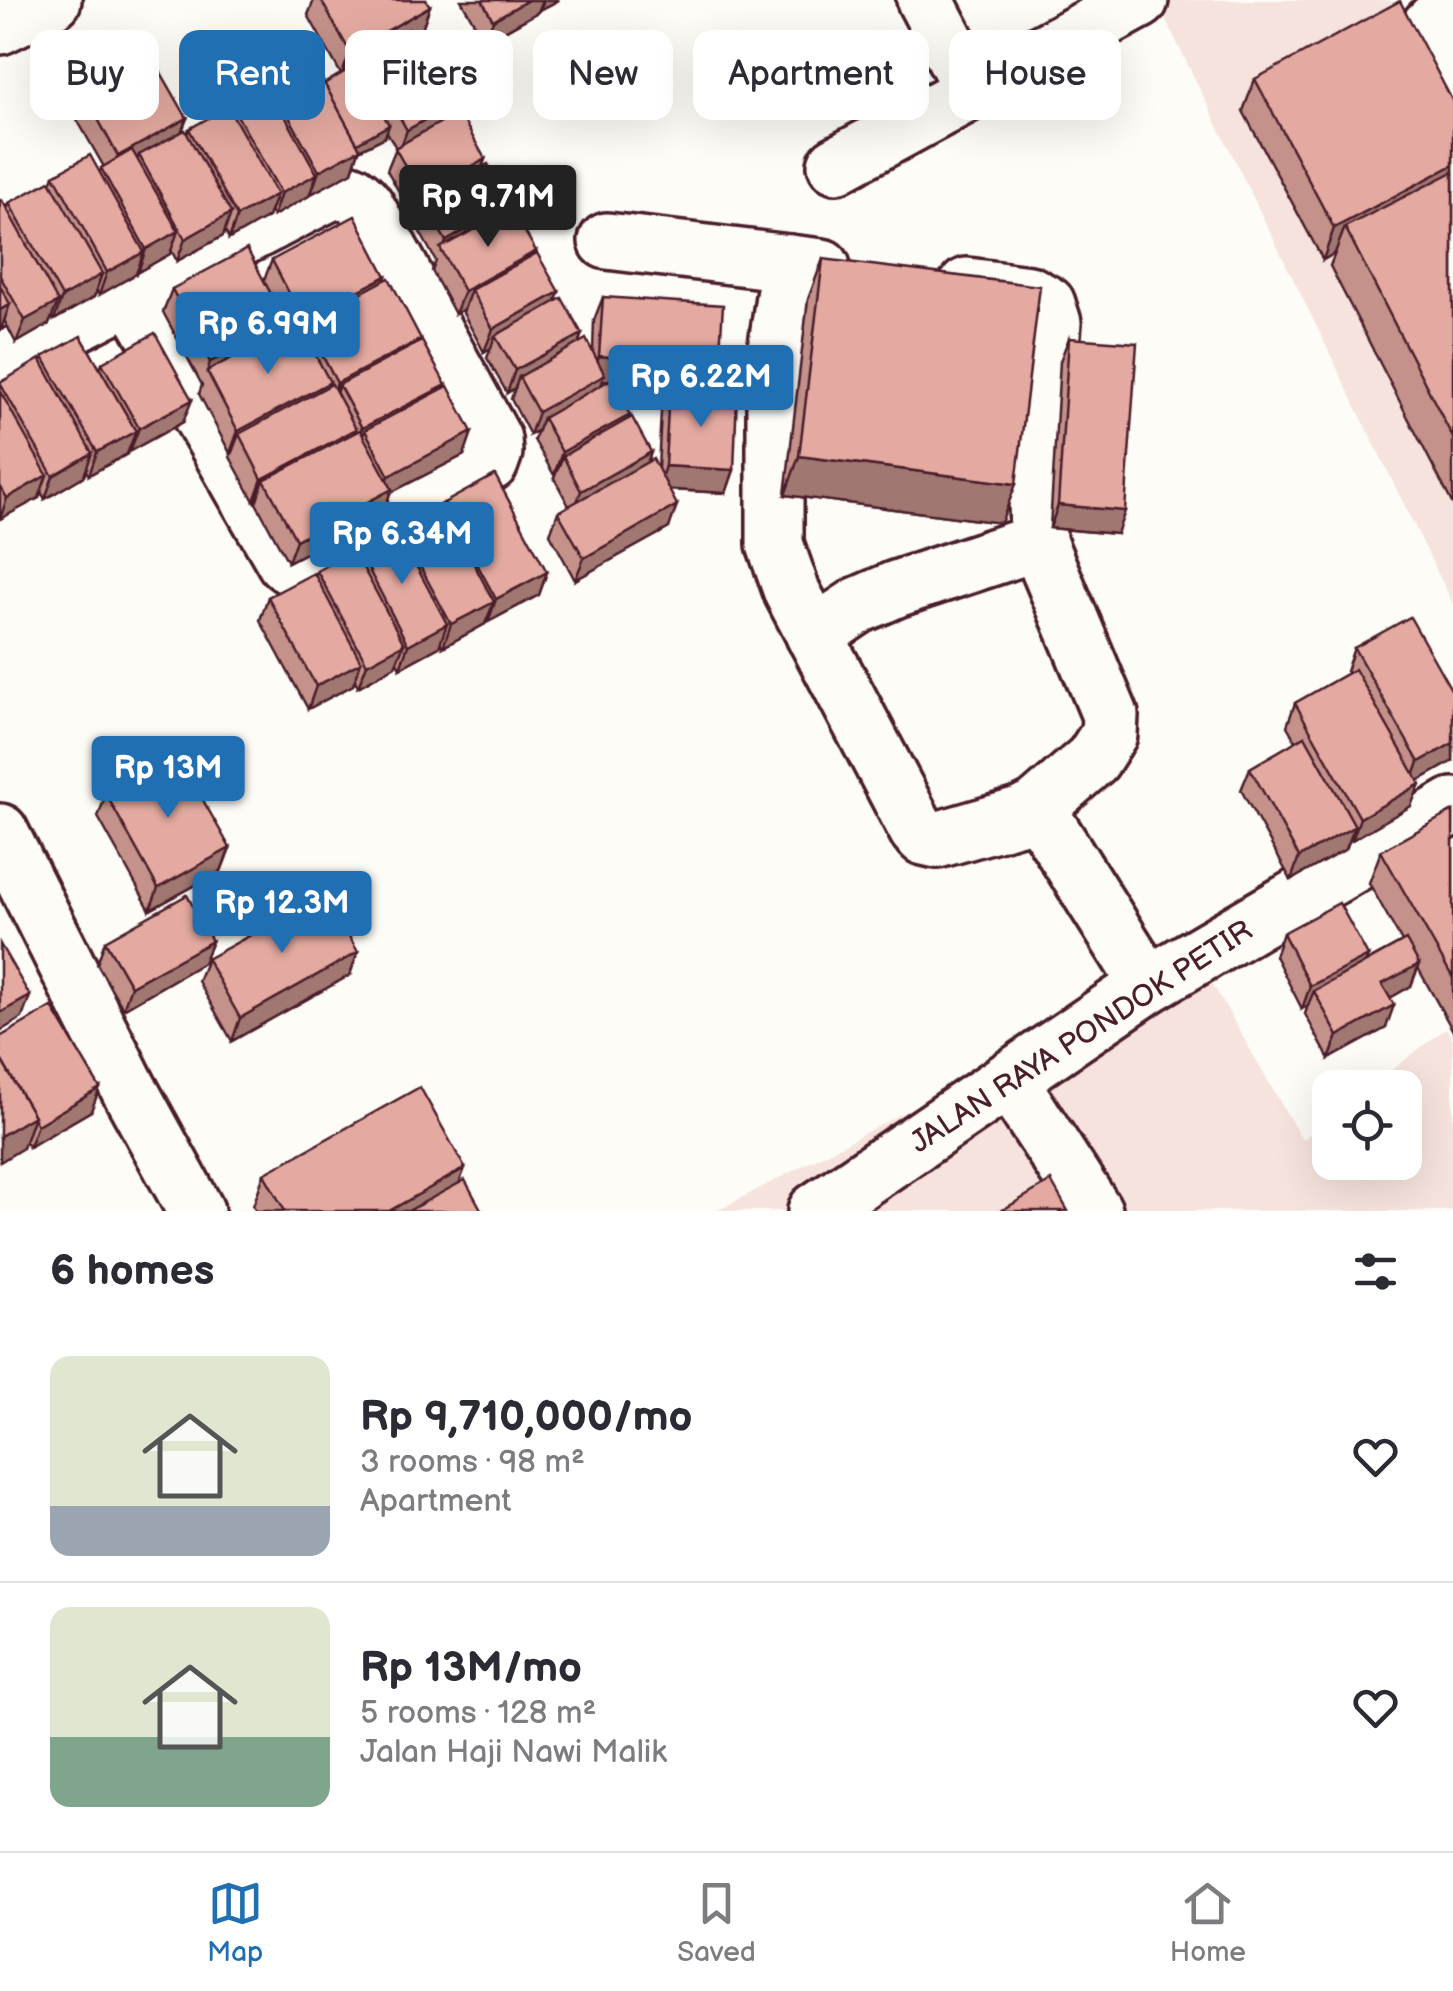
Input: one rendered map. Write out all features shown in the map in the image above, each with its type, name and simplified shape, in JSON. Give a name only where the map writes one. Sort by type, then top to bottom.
[{"type":"street","points":[[0,26],[53,0]]},
{"type":"street","points":[[925,0],[949,46]]},
{"type":"street","points":[[1084,30],[1140,0]]},
{"type":"street","points":[[1447,7],[1422,40],[1453,101]]},
{"type":"street","points":[[836,164],[949,103]]},
{"type":"street","points":[[0,363],[132,294],[326,194],[345,189],[356,193],[492,439],[494,452],[490,463],[316,566],[299,572],[292,569],[284,562],[132,294]]},
{"type":"street","points":[[607,241],[863,272]]},
{"type":"street","points":[[789,263],[775,358],[776,544],[792,592],[917,830],[924,837],[937,840],[1037,808],[1093,759],[1109,734],[1110,715],[1038,542],[1036,495],[1052,322],[1047,304],[1029,294],[918,280]]},
{"type":"street","points":[[814,635],[859,605],[1038,542]]},
{"type":"street","name":"JALAN RAYA PONDOK PETIR","points":[[816,1211],[1148,985],[1453,806]]},
{"type":"street","points":[[1037,808],[1148,985]]},
{"type":"street","points":[[0,832],[129,1090],[196,1211]]},
{"type":"street","points":[[1009,1080],[1094,1211]]},
{"type":"shaded area","points":[[1156,0],[1390,0],[1453,131],[1453,604]]},
{"type":"shaded area","points":[[1197,957],[1302,1140],[1312,1132],[1312,1180],[1422,1180],[1422,1070],[1392,1070],[1446,1028],[1453,1039],[1453,1211],[717,1211]]},
{"type":"building","points":[[321,0],[426,0],[430,6],[388,30],[345,30],[345,43]]},
{"type":"building","points":[[482,0],[528,0],[493,20]]},
{"type":"building","points":[[1400,1],[1453,102],[1453,165],[1334,228],[1255,79]]},
{"type":"building","points":[[159,69],[179,104],[179,120],[183,120],[118,156],[99,120],[159,120]]},
{"type":"building","points":[[345,72],[345,120],[386,120],[389,125],[357,143],[325,83]]},
{"type":"building","points":[[325,85],[360,149],[319,171],[291,120],[325,120]]},
{"type":"building","points":[[205,120],[235,120],[277,194],[237,216],[189,129]]},
{"type":"building","points":[[240,120],[287,120],[317,174],[281,193]]},
{"type":"building","points":[[401,120],[425,120],[407,130]]},
{"type":"building","points":[[445,120],[463,120],[485,159],[421,194],[395,148]]},
{"type":"building","points":[[185,130],[231,213],[185,239],[139,155]]},
{"type":"building","points":[[132,150],[178,231],[146,249],[101,168]]},
{"type":"building","points":[[90,155],[144,252],[107,272],[54,175]]},
{"type":"building","points":[[488,164],[510,205],[446,241],[423,200]]},
{"type":"building","points":[[1453,172],[1453,438],[1345,227]]},
{"type":"building","points":[[50,181],[102,274],[62,297],[9,203]]},
{"type":"building","points":[[2,200],[58,302],[25,320],[0,276]]},
{"type":"building","points":[[512,209],[536,251],[464,291],[440,248]]},
{"type":"building","points":[[355,216],[386,276],[303,320],[272,260]]},
{"type":"building","points":[[247,249],[286,322],[210,362],[172,289]]},
{"type":"building","points":[[537,253],[559,292],[493,329],[471,290]]},
{"type":"building","points":[[823,259],[1040,286],[1016,484],[799,456]]},
{"type":"building","points":[[389,278],[421,339],[337,383],[305,323]]},
{"type":"building","points":[[0,286],[10,304],[0,310]]},
{"type":"building","points":[[603,297],[723,305],[719,366],[599,356]]},
{"type":"building","points":[[562,298],[582,334],[515,370],[495,336]]},
{"type":"building","points":[[298,323],[330,382],[238,431],[207,371]]},
{"type":"building","points":[[155,333],[192,400],[139,428],[102,363]]},
{"type":"building","points":[[81,336],[136,431],[97,452],[43,357]]},
{"type":"building","points":[[1069,338],[1137,343],[1125,511],[1058,505]]},
{"type":"building","points":[[586,339],[605,375],[538,412],[519,377]]},
{"type":"building","points":[[422,341],[446,385],[362,428],[339,385]]},
{"type":"building","points":[[40,359],[92,453],[53,476],[0,383]]},
{"type":"building","points":[[610,380],[630,415],[562,452],[543,418]]},
{"type":"building","points":[[332,384],[356,429],[262,479],[239,434]]},
{"type":"building","points":[[448,386],[472,432],[389,476],[365,430]]},
{"type":"building","points":[[669,389],[737,393],[734,470],[665,466]]},
{"type":"building","points":[[0,391],[47,475],[7,498],[0,486]]},
{"type":"building","points":[[632,417],[651,452],[581,491],[563,456]]},
{"type":"building","points":[[360,430],[392,489],[296,540],[264,480]]},
{"type":"building","points":[[653,459],[677,505],[584,558],[558,512]]},
{"type":"building","points":[[495,475],[547,572],[496,599],[444,503]]},
{"type":"building","points":[[442,504],[494,602],[451,624],[399,527]]},
{"type":"building","points":[[396,528],[447,624],[408,645],[358,549]]},
{"type":"building","points":[[354,551],[404,644],[367,664],[317,571]]},
{"type":"building","points":[[314,573],[361,662],[316,686],[268,597]]},
{"type":"building","points":[[1410,617],[1453,693],[1453,743],[1419,762],[1354,648]]},
{"type":"building","points":[[1355,669],[1420,784],[1360,818],[1295,703]]},
{"type":"building","points":[[1305,736],[1355,826],[1299,857],[1250,768]]},
{"type":"building","points":[[177,754],[230,848],[158,888],[106,794]]},
{"type":"building","points":[[1453,811],[1453,978],[1381,851]]},
{"type":"building","points":[[325,894],[358,952],[240,1018],[207,959]]},
{"type":"building","points":[[187,895],[212,941],[131,986],[105,941]]},
{"type":"building","points":[[1339,903],[1368,956],[1310,986],[1283,933]]},
{"type":"building","points":[[1406,940],[1419,964],[1382,984],[1394,1005],[1338,1036],[1314,991]]},
{"type":"building","points":[[0,944],[30,996],[0,1013]]},
{"type":"building","points":[[52,1007],[100,1088],[37,1125],[0,1058],[0,1037]]},
{"type":"building","points":[[0,1058],[34,1116],[0,1136]]},
{"type":"building","points":[[420,1087],[465,1168],[389,1211],[285,1211],[264,1174]]},
{"type":"building","points":[[465,1180],[482,1211],[408,1211]]},
{"type":"building","points":[[1051,1181],[1068,1211],[1001,1211]]}]
